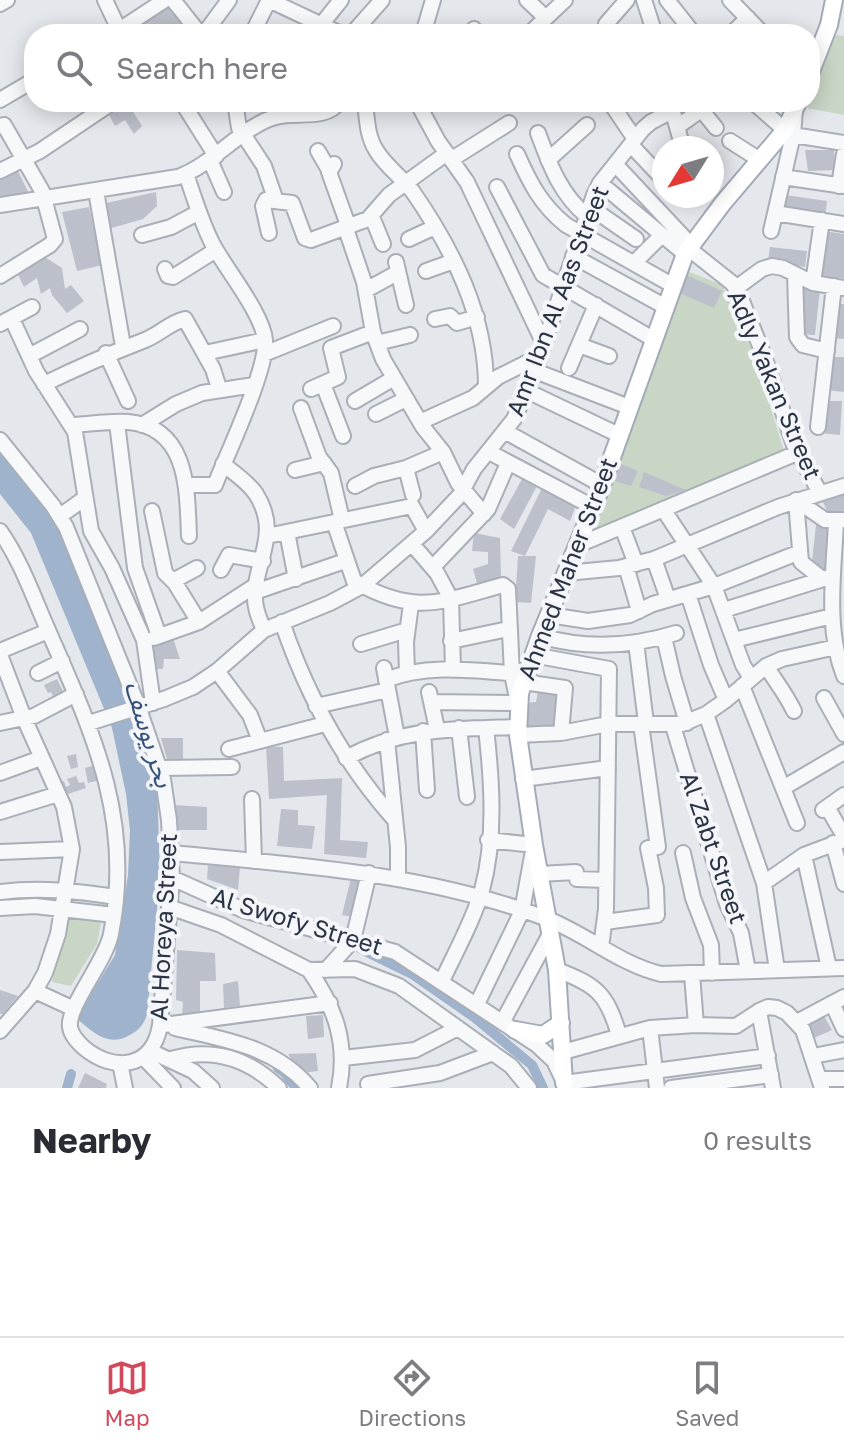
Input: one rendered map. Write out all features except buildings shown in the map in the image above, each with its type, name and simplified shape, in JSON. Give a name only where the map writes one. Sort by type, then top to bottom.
[{"type":"main road","points":[[820,48],[834,0]]},
{"type":"main road","name":"Ahmed Maher Street","points":[[724,192],[789,132],[792,112]]},
{"type":"main road","name":"Ahmed Maher Street","points":[[564,1085],[557,970],[523,779],[518,731],[520,677],[533,655],[602,485],[672,285],[712,208]]},
{"type":"main road","points":[[509,1025],[543,1035],[561,1023]]},
{"type":"street","points":[[0,4],[7,0]]},
{"type":"street","points":[[105,0],[114,24]]},
{"type":"street","points":[[131,24],[165,0]]},
{"type":"street","points":[[173,0],[193,24]]},
{"type":"street","points":[[210,24],[229,0]]},
{"type":"street","points":[[257,24],[269,0],[298,6],[318,24]]},
{"type":"street","points":[[327,24],[341,0]]},
{"type":"street","points":[[361,24],[382,0]]},
{"type":"street","points":[[426,24],[433,0]]},
{"type":"street","points":[[527,0],[546,18]]},
{"type":"street","points":[[606,24],[627,0]]},
{"type":"street","points":[[644,0],[652,24]]},
{"type":"street","points":[[667,0],[686,24]]},
{"type":"street","points":[[730,0],[754,24]]},
{"type":"street","points":[[540,24],[561,1]]},
{"type":"street","points":[[742,24],[748,18]]},
{"type":"street","points":[[0,100],[24,86]]},
{"type":"street","points":[[0,171],[25,159],[98,112]]},
{"type":"street","points":[[188,112],[213,158],[224,192]]},
{"type":"street","points":[[237,112],[239,128],[264,166],[276,201]]},
{"type":"street","points":[[0,205],[186,174],[280,112]]},
{"type":"street","points":[[365,112],[364,137],[405,183],[435,227],[482,322],[490,342],[486,387]]},
{"type":"street","points":[[420,422],[473,398],[542,350],[467,182],[423,112]]},
{"type":"street","points":[[616,112],[633,142],[652,165]]},
{"type":"street","name":"Amr Ibn Al Aas Street","points":[[93,721],[183,691],[217,671],[264,630],[330,603],[362,586],[426,531],[464,491],[474,469],[506,432],[527,391],[600,183],[648,124],[664,112]]},
{"type":"street","points":[[672,112],[680,136]]},
{"type":"street","points":[[677,127],[693,112]]},
{"type":"street","points":[[704,112],[716,128]]},
{"type":"street","points":[[765,112],[789,132],[844,143]]},
{"type":"street","points":[[269,233],[263,204],[268,200],[293,205],[308,241],[372,217],[389,195],[405,183],[509,123]]},
{"type":"street","points":[[0,126],[4,125],[25,159],[44,200],[55,236],[54,242],[0,276]]},
{"type":"street","points":[[548,160],[587,125]]},
{"type":"street","points":[[771,231],[789,132]]},
{"type":"street","points":[[538,133],[565,195],[636,239]]},
{"type":"street","points":[[730,141],[760,160]]},
{"type":"street","points":[[318,151],[334,174],[366,290],[375,338],[420,422],[443,452],[464,491],[484,514]]},
{"type":"street","points":[[517,154],[542,203],[566,225],[672,285]]},
{"type":"street","points":[[783,177],[842,186],[844,154]]},
{"type":"street","points":[[615,164],[688,249]]},
{"type":"street","points":[[186,174],[216,250],[257,317],[265,347],[254,385],[214,485],[187,485]]},
{"type":"street","points":[[600,183],[662,235],[688,249]]},
{"type":"street","points":[[497,187],[540,272],[653,339]]},
{"type":"street","points":[[96,191],[123,346]]},
{"type":"street","points":[[142,235],[171,227],[199,212]]},
{"type":"street","points":[[775,213],[844,224]]},
{"type":"street","points":[[372,217],[383,244]]},
{"type":"street","points":[[813,283],[822,220]]},
{"type":"street","points":[[409,239],[435,227]]},
{"type":"street","points":[[634,263],[662,235]]},
{"type":"street","name":"Adly Yakan Street","points":[[688,249],[736,288],[764,356],[797,453],[820,493]]},
{"type":"street","points":[[165,269],[168,276],[173,277],[216,250]]},
{"type":"street","points":[[573,256],[664,306]]},
{"type":"street","points":[[426,271],[454,261]]},
{"type":"street","points":[[366,290],[396,267],[406,305]]},
{"type":"street","points":[[736,288],[767,267],[778,267],[813,283],[839,287],[827,350],[818,427]]},
{"type":"street","points":[[795,275],[797,337],[808,347],[844,351]]},
{"type":"street","points":[[569,368],[596,305]]},
{"type":"street","points":[[32,307],[6,322],[72,425],[79,447],[85,498],[95,540],[112,568],[144,640],[153,703]]},
{"type":"street","points":[[435,319],[450,316],[457,323],[482,322]]},
{"type":"street","points":[[44,384],[185,319],[205,353],[219,388]]},
{"type":"street","points":[[205,353],[265,347],[333,326]]},
{"type":"street","points":[[29,356],[80,329]]},
{"type":"street","points":[[343,436],[317,387],[338,376],[331,348],[375,338],[410,335]]},
{"type":"street","points":[[579,345],[609,356]]},
{"type":"street","points":[[106,353],[128,401]]},
{"type":"street","points":[[535,371],[629,407]]},
{"type":"street","points":[[355,401],[394,378]]},
{"type":"street","points":[[142,425],[187,399],[219,388],[254,385]]},
{"type":"street","points":[[527,391],[619,435]]},
{"type":"street","points":[[376,414],[406,399]]},
{"type":"street","points":[[301,408],[331,473],[345,561],[354,581],[411,604],[429,604],[503,585],[508,591],[508,629],[520,677]]},
{"type":"street","points":[[117,423],[137,577],[159,636]]},
{"type":"street","points":[[72,425],[142,425],[160,435],[174,450],[187,485],[189,536]]},
{"type":"street","name":"Al Horeya Street","points":[[0,428],[5,446],[60,516],[161,768],[172,853],[162,1025],[159,1034],[137,1058]]},
{"type":"street","points":[[506,432],[602,485]]},
{"type":"street","points":[[355,486],[379,474],[406,468],[443,452]]},
{"type":"street","points":[[489,452],[593,507]]},
{"type":"street","points":[[578,545],[797,453]]},
{"type":"street","points":[[295,470],[324,463]]},
{"type":"street","points":[[433,567],[484,514],[508,463]]},
{"type":"street","points":[[223,464],[258,497],[267,536],[255,588],[256,611],[264,630]]},
{"type":"street","points":[[406,468],[413,495]]},
{"type":"street","points":[[566,573],[654,559],[843,481]]},
{"type":"street","points":[[60,516],[85,498]]},
{"type":"street","points":[[796,500],[819,518],[840,520],[827,577],[836,622],[836,647],[844,676]]},
{"type":"street","points":[[796,500],[802,564],[827,577]]},
{"type":"street","points":[[267,536],[412,506],[426,531]]},
{"type":"street","points":[[663,509],[714,586],[797,823]]},
{"type":"street","points":[[152,511],[169,576],[199,622]]},
{"type":"street","points":[[622,527],[639,611]]},
{"type":"street","points":[[0,531],[17,559],[76,694],[93,721],[112,803],[118,866],[114,915],[108,948],[74,1009],[70,1029],[75,1040],[105,1060],[171,1059],[195,1053],[221,1055],[237,1059],[265,1075],[279,1088]]},
{"type":"street","points":[[287,532],[296,579]]},
{"type":"street","points":[[412,544],[433,567],[451,599],[453,670]]},
{"type":"street","points":[[549,615],[588,621],[612,619],[714,586],[800,552]]},
{"type":"street","points":[[221,570],[229,555],[263,561]]},
{"type":"street","points":[[654,559],[668,599]]},
{"type":"street","points":[[144,640],[199,622],[255,588],[296,579],[345,561]]},
{"type":"street","points":[[137,577],[169,576],[193,565]]},
{"type":"street","points":[[724,610],[827,577]]},
{"type":"street","points":[[688,594],[726,700]]},
{"type":"street","points":[[407,673],[407,630],[411,604]]},
{"type":"street","points":[[282,622],[325,724],[346,758],[393,818]]},
{"type":"street","points":[[734,640],[836,622]]},
{"type":"street","points":[[451,641],[508,629]]},
{"type":"street","points":[[361,644],[407,630]]},
{"type":"street","points":[[2,1025],[35,991],[49,963],[64,909],[72,849],[68,820],[0,653],[48,631]]},
{"type":"street","name":"Al Zabt Street","points":[[636,642],[670,635],[680,724],[727,904],[741,933],[748,971]]},
{"type":"street","points":[[540,636],[584,646],[636,642],[658,847],[648,848],[656,888],[657,915],[605,922]]},
{"type":"street","points":[[346,758],[392,738],[430,730],[486,728],[561,733],[608,724],[680,724],[706,714],[766,666],[782,659],[836,647]]},
{"type":"street","points":[[533,655],[609,668],[605,922],[601,947]]},
{"type":"street","points":[[38,673],[62,661]]},
{"type":"street","points":[[766,666],[784,690],[794,711]]},
{"type":"street","points":[[316,706],[407,673],[453,670],[520,677],[564,687],[561,733]]},
{"type":"street","points":[[217,671],[250,715],[260,741]]},
{"type":"street","points":[[386,679],[392,738],[393,818],[397,833],[398,879]]},
{"type":"street","points":[[0,723],[43,712],[76,694]]},
{"type":"street","points":[[427,790],[431,697],[518,703]]},
{"type":"street","points":[[824,698],[844,734]]},
{"type":"street","points":[[706,714],[764,883],[777,970]]},
{"type":"street","points":[[229,749],[325,724]]},
{"type":"street","points":[[459,728],[467,797]]},
{"type":"street","points":[[442,981],[485,878],[492,789],[486,728]]},
{"type":"street","points":[[783,788],[844,752]]},
{"type":"street","points":[[0,773],[41,758]]},
{"type":"street","points":[[161,768],[232,767]]},
{"type":"street","points":[[523,779],[608,768]]},
{"type":"street","points":[[0,812],[58,794]]},
{"type":"street","points":[[844,795],[825,809],[840,840],[844,884]]},
{"type":"street","points":[[252,799],[254,861]]},
{"type":"street","points":[[477,1004],[522,911],[534,845],[488,840]]},
{"type":"street","points":[[764,883],[804,855],[840,840]]},
{"type":"street","points":[[0,852],[72,849]]},
{"type":"street","points":[[172,853],[369,873],[479,898],[522,911],[548,926],[661,974],[836,968],[804,855]]},
{"type":"street","points":[[683,853],[693,898],[711,945],[712,973]]},
{"type":"street","points":[[539,874],[576,872],[577,879],[606,880]]},
{"type":"street","points":[[326,970],[353,940],[369,873]]},
{"type":"street","name":"Al Swofy Street","points":[[172,878],[243,910],[395,952],[509,1025],[549,1055],[564,1085]]},
{"type":"street","points":[[0,892],[35,888],[116,897]]},
{"type":"street","points":[[0,908],[26,905],[114,915]]},
{"type":"street","points":[[169,907],[221,925],[309,970],[355,969],[382,978],[415,996],[511,1066],[529,1088]]},
{"type":"street","points":[[509,1025],[548,926]]},
{"type":"street","points":[[309,970],[330,1003],[339,1030],[343,1058],[339,1088]]},
{"type":"street","points":[[557,970],[582,979],[599,991],[609,1005],[619,1035]]},
{"type":"street","points":[[692,974],[696,1025]]},
{"type":"street","points":[[35,991],[74,1009]]},
{"type":"street","points":[[797,1022],[838,1000],[844,1029]]},
{"type":"street","points":[[162,1025],[330,1003]]},
{"type":"street","points":[[563,1052],[650,1028],[736,1026],[768,1007],[777,1008],[797,1022],[808,1039],[820,1083],[844,1079]]},
{"type":"street","points":[[671,1088],[772,1081],[759,1011]]},
{"type":"street","points":[[162,1025],[252,1046],[294,1071],[310,1088]]},
{"type":"street","points":[[343,1058],[415,1050],[458,1028]]},
{"type":"street","points":[[650,1028],[657,1088]]},
{"type":"street","points":[[195,1053],[198,1033]]},
{"type":"street","points":[[813,1056],[844,1050]]},
{"type":"street","points":[[368,1084],[440,1073],[493,1053]]},
{"type":"street","points":[[564,1085],[768,1056]]},
{"type":"street","points":[[125,1088],[137,1058]]},
{"type":"street","points":[[137,1058],[156,1088]]},
{"type":"street","points":[[137,1058],[173,1088]]},
{"type":"street","points":[[171,1059],[193,1071],[212,1088]]},
{"type":"green space","points":[[837,35],[844,36],[844,115],[820,110],[820,69],[830,39]]},
{"type":"green space","points":[[685,270],[722,285],[755,357],[785,454],[603,529],[596,529]]},
{"type":"green space","points":[[68,916],[101,923],[97,944],[71,986],[52,982]]},
{"type":"water","points":[[0,452],[52,515],[104,633],[157,782],[160,877],[147,1015],[139,1029],[122,1039],[101,1037],[76,1018],[115,955],[128,875],[130,831],[126,794],[112,728],[31,533],[0,494]]},
{"type":"waterway","points":[[361,949],[412,974],[474,1017],[532,1065],[543,1088]]},
{"type":"waterway","points":[[278,1068],[296,1088]]},
{"type":"waterway","points":[[67,1088],[71,1074]]},
{"type":"water label","name":"بحر يوسف","points":[[149,734]]}]
